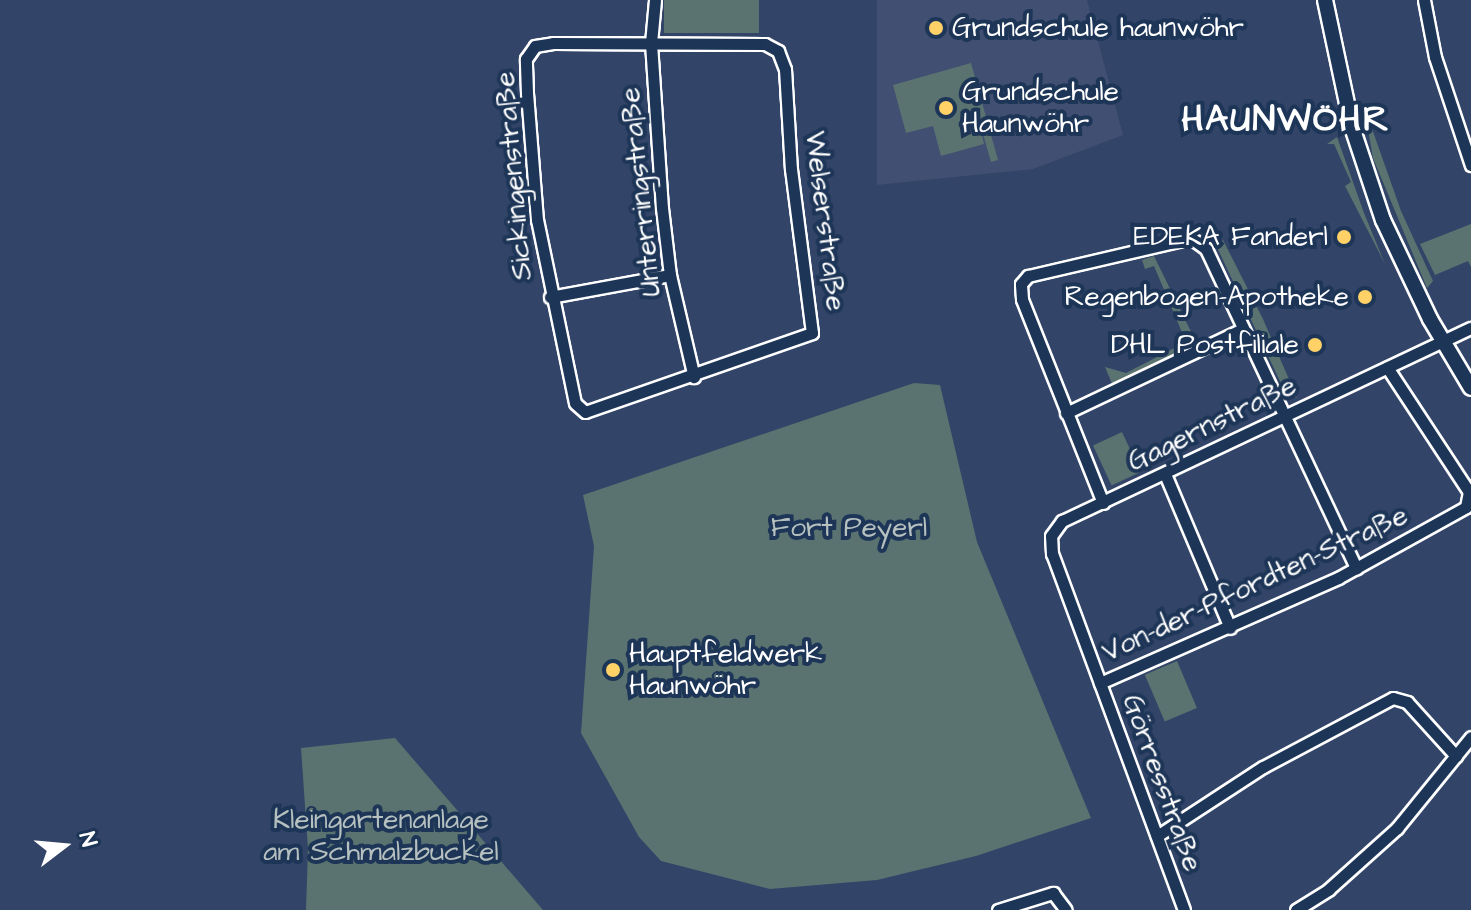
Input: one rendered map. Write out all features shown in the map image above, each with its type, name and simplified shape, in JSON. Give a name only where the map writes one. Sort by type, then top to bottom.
[{"type":"street","name":"Unterringstraße","points":[[655,0],[651,43],[670,275],[694,377]]},
{"type":"street","points":[[1325,0],[1352,127],[1374,195],[1442,342],[1471,388]]},
{"type":"street","points":[[1424,0],[1435,57],[1471,165]]},
{"type":"street","name":"Sickingenstraße","points":[[585,412],[575,403],[550,297],[537,220],[526,59],[535,46],[553,43],[651,43]]},
{"type":"street","name":"Welserstraße","points":[[585,412],[807,338],[815,328],[791,169],[785,69],[778,51],[765,44],[651,43]]},
{"type":"street","points":[[1103,503],[1066,413],[1021,284],[1028,276],[1191,238],[1206,249],[1356,568]]},
{"type":"street","points":[[550,297],[670,275]]},
{"type":"street","name":"Gagernstraße","points":[[1051,536],[1062,521],[1471,328]]},
{"type":"street","points":[[1066,413],[1243,329]]},
{"type":"street","points":[[1387,367],[1469,492],[1470,502]]},
{"type":"street","points":[[1165,474],[1230,628]]},
{"type":"street","name":"Von-der-Pfordten-Straße","points":[[1100,683],[1230,628],[1356,568],[1470,502]]},
{"type":"street","name":"Görresstraße","points":[[1051,536],[1052,554],[1184,910]]},
{"type":"street","points":[[1157,836],[1263,767],[1393,698],[1407,702],[1456,756]]},
{"type":"street","points":[[1296,910],[1329,889],[1397,828],[1471,737]]},
{"type":"street","points":[[998,910],[1053,893],[1066,910]]},
{"type":"shaded area","name":"Grundschule Haunwöhr","points":[[877,0],[1087,0],[1123,135],[1033,169],[877,185]]},
{"type":"green space","points":[[664,0],[759,0],[759,33],[664,33]]},
{"type":"green space","points":[[971,63],[998,160],[991,162],[977,113],[984,144],[941,156],[933,126],[906,133],[893,85]]},
{"type":"green space","points":[[1364,106],[1401,211],[1433,281],[1427,288],[1373,158]]},
{"type":"green space","points":[[1337,137],[1385,264],[1345,186],[1351,182],[1334,144],[1327,144]]},
{"type":"green space","points":[[1471,224],[1471,267],[1468,261],[1435,275],[1420,244]]},
{"type":"green space","points":[[1223,240],[1263,319],[1297,398],[1285,392],[1215,243]]},
{"type":"green space","points":[[1154,256],[1198,346],[1113,386],[1105,367],[1126,373],[1186,342],[1154,266],[1145,269],[1142,260]]},
{"type":"green space","name":"Fort Peyerl","points":[[914,383],[940,385],[977,542],[1091,818],[976,856],[877,880],[770,889],[661,861],[639,837],[581,733],[594,546],[583,495]]},
{"type":"green space","points":[[1122,432],[1141,472],[1112,485],[1093,446]]},
{"type":"green space","points":[[1177,661],[1197,708],[1165,722],[1145,675]]},
{"type":"green space","name":"Kleingartenanlage am Schmalzbuckel","points":[[395,738],[543,910],[306,910],[308,849],[301,748]]},
{"type":"place","name":"Grundschule haunwöhr","points":[[936,28]]},
{"type":"place","name":"Grundschule Haunwöhr","points":[[946,108]]},
{"type":"place","name":"EDEKA Fanderl","points":[[1344,237]]},
{"type":"place","name":"Regenbogen-Apotheke","points":[[1365,297]]},
{"type":"place","name":"DHL Postfiliale","points":[[1315,345]]},
{"type":"place","name":"Hauptfeldwerk Haunwöhr","points":[[613,670]]},
{"type":"district","name":"HAUNWÖHR","points":[[1286,120]]}]
